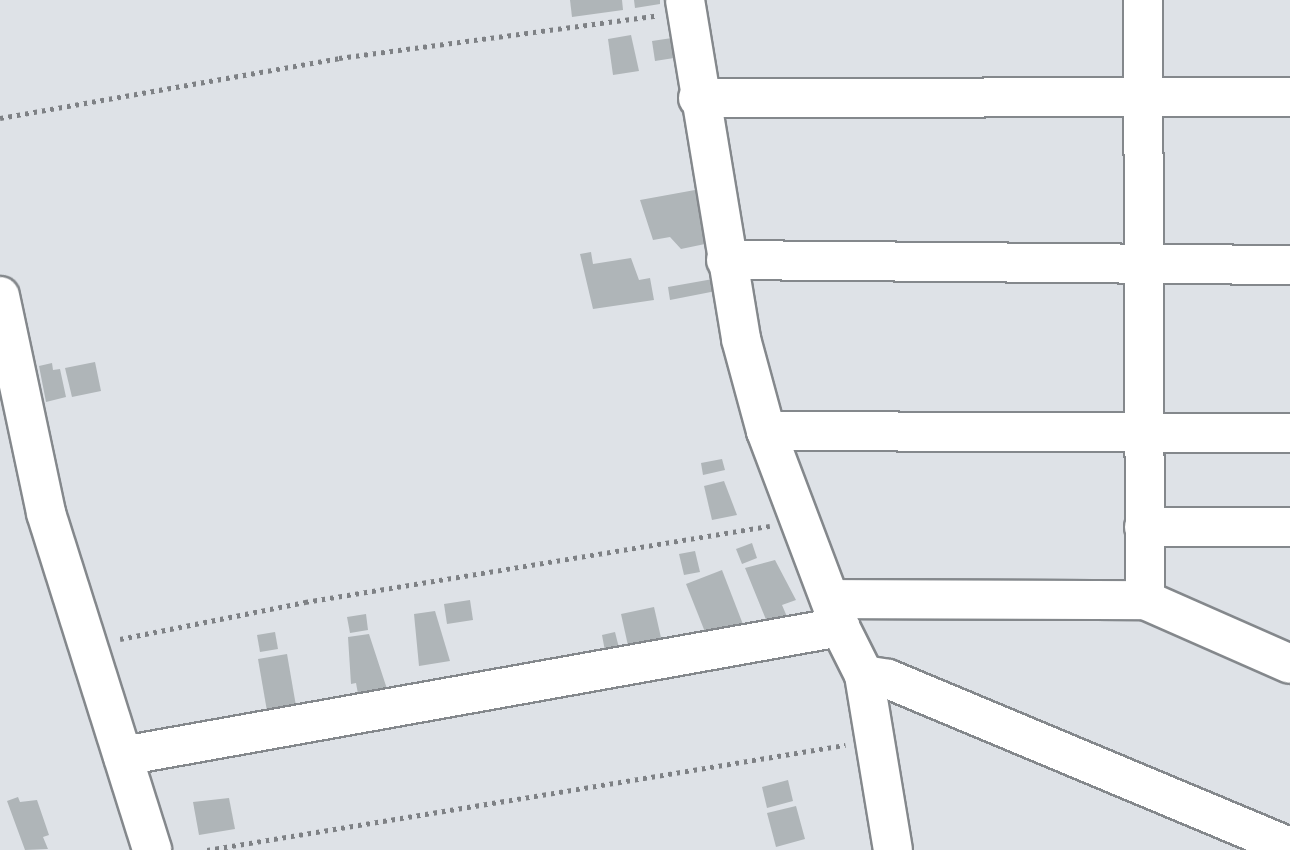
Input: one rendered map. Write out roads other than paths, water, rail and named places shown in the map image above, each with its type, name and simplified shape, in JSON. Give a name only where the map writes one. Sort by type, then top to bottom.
[{"type":"street","points":[[1143,0],[1141,267],[1145,600]]},
{"type":"street","points":[[686,6],[698,98],[740,339],[766,430],[835,613],[864,675],[893,850]]},
{"type":"street","points":[[698,98],[1290,97]]},
{"type":"street","points":[[726,260],[1141,267],[1290,265]]},
{"type":"street","points":[[0,296],[46,513],[152,850]]},
{"type":"street","points":[[766,430],[1143,435],[1290,433]]},
{"type":"street","points":[[1144,527],[1290,527]]},
{"type":"street","points":[[123,756],[835,613],[1145,600],[1290,664]]},
{"type":"street","points":[[864,675],[888,679],[1290,846]]}]
